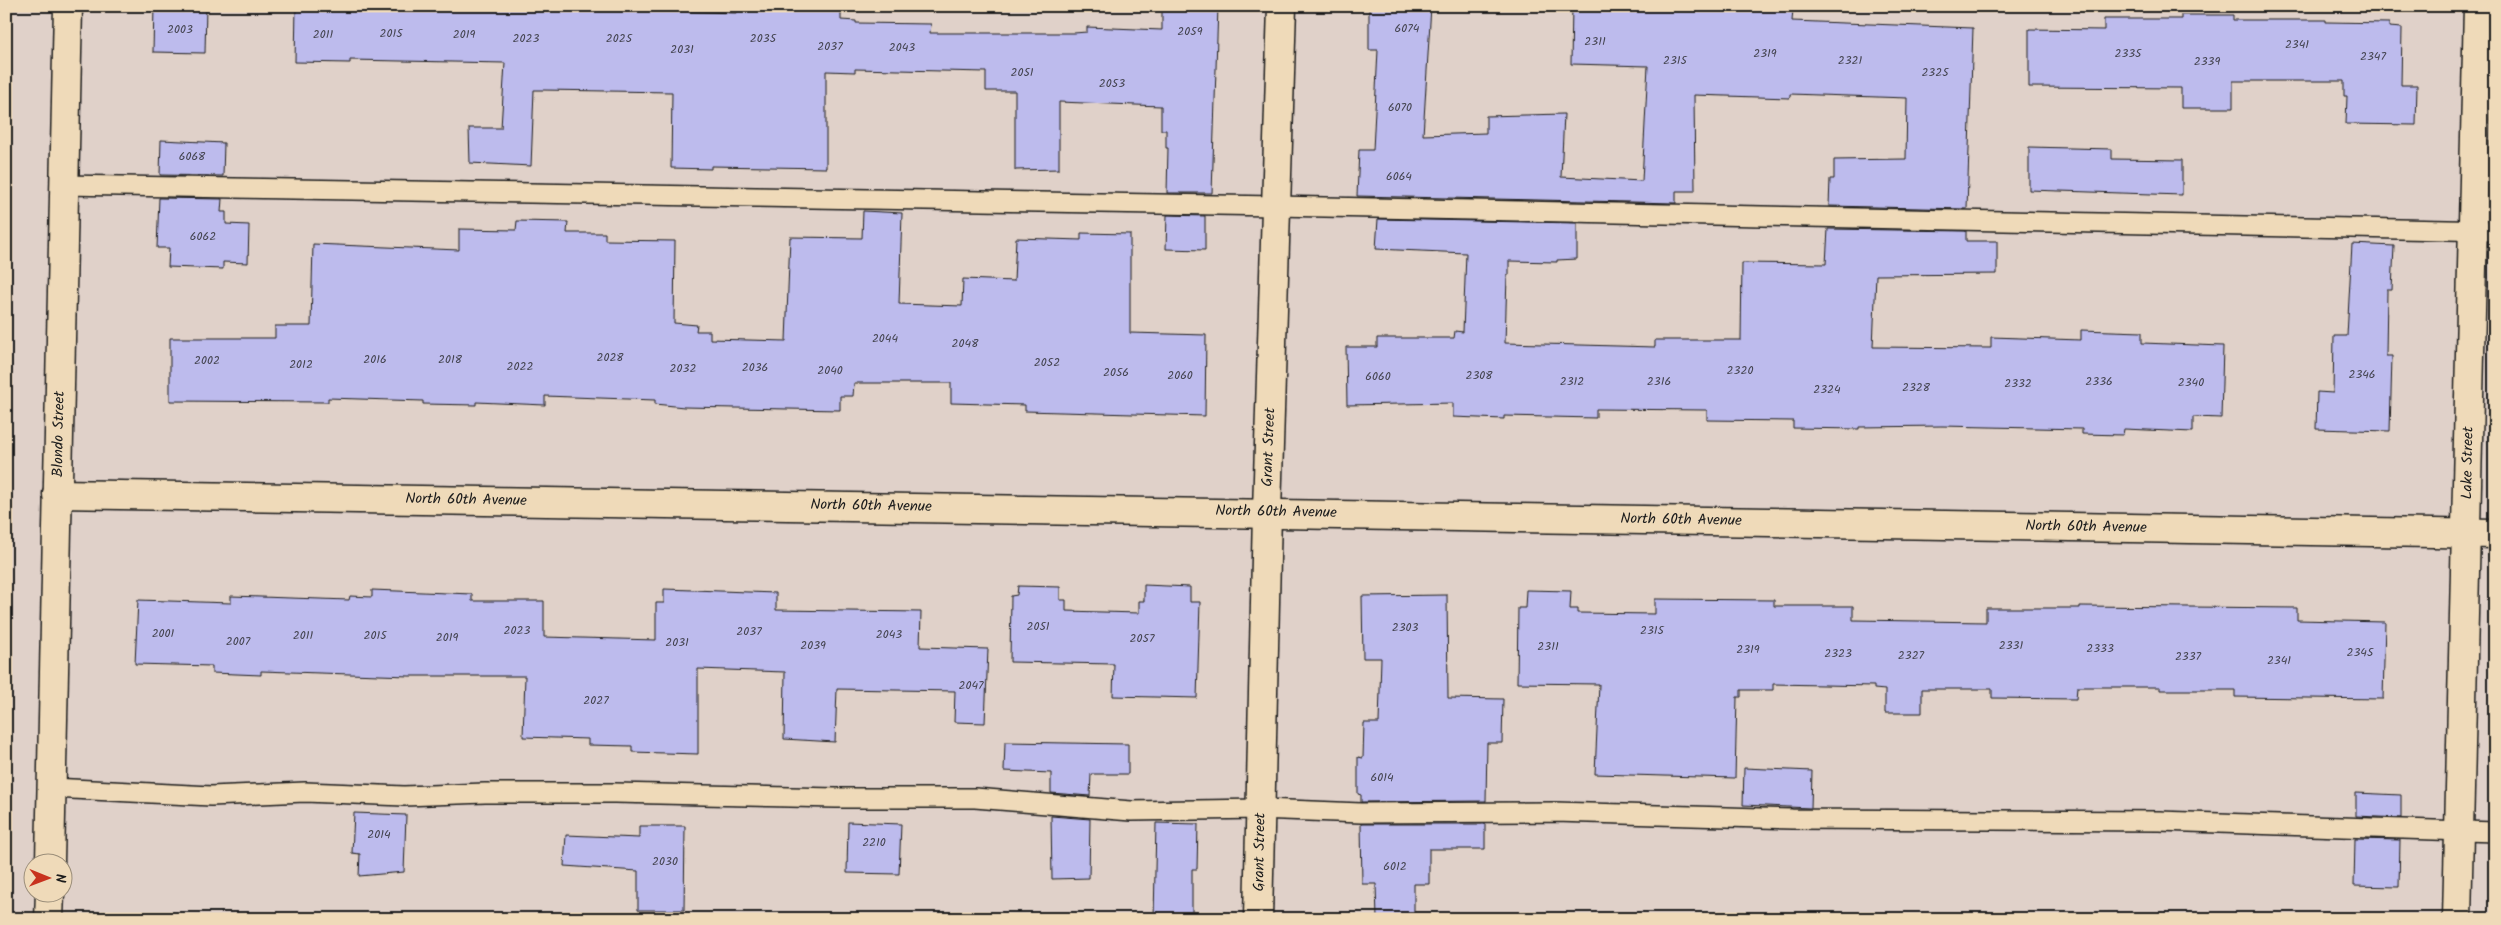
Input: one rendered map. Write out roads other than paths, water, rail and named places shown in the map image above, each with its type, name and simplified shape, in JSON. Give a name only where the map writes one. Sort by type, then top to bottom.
[{"type":"street","name":"Blondo Street","points":[[50,852],[68,6]]},
{"type":"street","name":"Grant Street","points":[[1258,919],[1267,512],[1282,6]]},
{"type":"street","name":"Lake Street","points":[[2457,919],[2466,534],[2484,231],[2478,6]]},
{"type":"street","name":"North 60th Avenue","points":[[58,494],[1267,512],[2495,534]]},
{"type":"street","points":[[49,919],[50,902]]},
{"type":"lane","points":[[64,186],[1276,206],[2484,231]]},
{"type":"lane","points":[[52,788],[211,796],[305,792],[404,796],[485,793],[615,793],[826,798],[975,798],[1131,811],[1260,809],[1361,813],[1555,812],[1792,819],[2159,821],[2495,832]]}]
